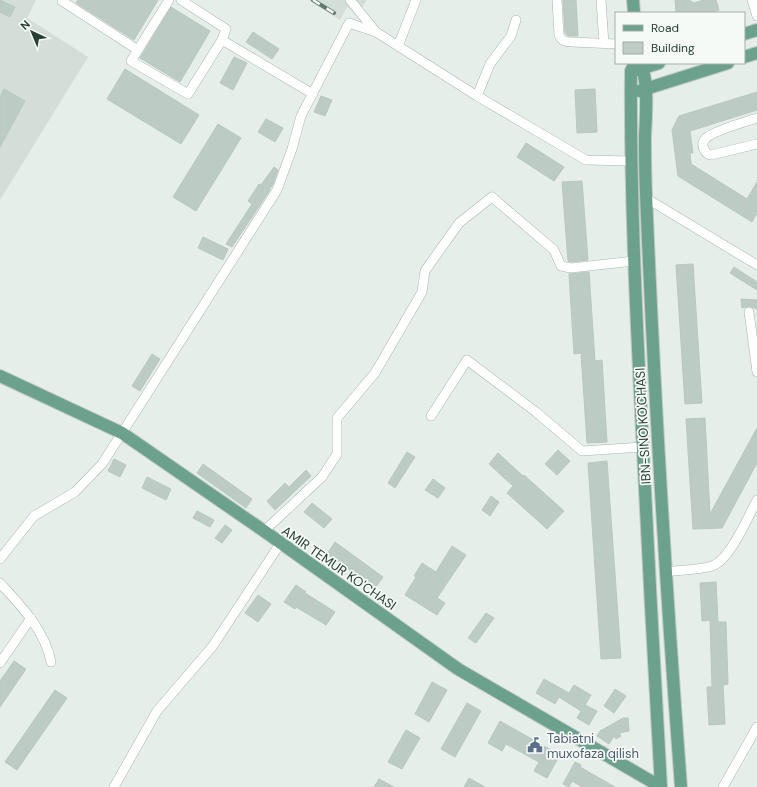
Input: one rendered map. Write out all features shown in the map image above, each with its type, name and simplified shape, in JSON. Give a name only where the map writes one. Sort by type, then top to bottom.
[{"type":"main road","points":[[633,0],[634,12]]},
{"type":"main road","points":[[745,34],[757,30]]},
{"type":"main road","points":[[745,57],[757,53]]},
{"type":"main road","points":[[637,66],[652,64]]},
{"type":"main road","points":[[631,94],[725,64]]},
{"type":"main road","name":"IBN-SINO KO'CHASI","points":[[637,66],[646,90],[646,198],[650,302],[666,572],[681,787]]},
{"type":"main road","name":"IBN-SINO KO'CHASI","points":[[637,66],[631,94],[631,161],[634,261],[642,447],[661,787]]},
{"type":"main road","name":"AMIR TEMUR KO'CHASI","points":[[0,376],[122,433],[264,531],[280,544],[458,669],[661,787]]},
{"type":"street","points":[[63,0],[62,1],[138,50]]},
{"type":"street","points":[[169,0],[131,62],[188,94],[222,40],[226,29],[181,0]]},
{"type":"street","points":[[350,0],[376,32]]},
{"type":"street","points":[[398,46],[416,0]]},
{"type":"street","points":[[557,0],[559,35],[561,39],[565,42],[615,44]]},
{"type":"street","points":[[601,0],[604,44]]},
{"type":"street","points":[[752,0],[757,16]]},
{"type":"street","points":[[477,96],[490,64],[511,36],[516,20]]},
{"type":"street","points":[[0,559],[34,516],[75,492],[102,464],[277,190],[292,149],[301,116],[349,23],[376,32],[477,96],[586,160],[631,161]]},
{"type":"street","points":[[222,40],[313,94]]},
{"type":"street","points":[[757,118],[707,137],[703,142],[703,146],[707,154],[711,155],[757,144]]},
{"type":"street","points":[[264,531],[322,477],[337,454],[337,418],[375,374],[422,292],[425,271],[459,223],[492,197],[554,250],[561,266],[571,268],[634,261]]},
{"type":"street","points":[[646,198],[757,265]]},
{"type":"street","points":[[749,312],[757,372]]},
{"type":"street","points":[[432,416],[467,360],[536,412],[582,451],[642,447]]},
{"type":"street","points":[[666,572],[712,566],[719,562],[730,551],[757,500]]},
{"type":"street","points":[[114,787],[157,711],[212,647],[280,544]]},
{"type":"street","points":[[0,583],[31,618],[50,653],[51,662]]},
{"type":"street","points":[[0,663],[31,618]]},
{"type":"street","points":[[723,787],[757,727]]},
{"type":"shaded area","points":[[0,0],[36,0],[27,18],[88,57],[0,200]]},
{"type":"shaded area","points":[[308,0],[367,0],[358,14],[347,7],[340,20]]},
{"type":"building","points":[[0,0],[15,7],[10,17],[0,12]]},
{"type":"building","points":[[78,0],[158,0],[134,40],[76,3]]},
{"type":"building","points":[[563,0],[576,0],[578,36],[568,36],[565,33]]},
{"type":"building","points":[[675,0],[689,0],[694,3],[704,0],[716,0],[719,10],[712,12],[676,12]]},
{"type":"building","points":[[171,7],[210,31],[180,82],[140,58]]},
{"type":"building","points":[[253,32],[279,49],[272,59],[246,42]]},
{"type":"building","points":[[234,57],[247,63],[233,90],[220,83]]},
{"type":"building","points":[[125,69],[199,115],[181,144],[107,99]]},
{"type":"building","points":[[4,89],[25,101],[0,147],[0,97]]},
{"type":"building","points":[[595,89],[597,132],[577,133],[575,90]]},
{"type":"building","points":[[757,92],[757,110],[690,131],[693,153],[690,153],[691,164],[747,199],[757,182],[757,213],[752,222],[678,176],[672,130],[679,116]]},
{"type":"building","points":[[321,96],[332,100],[325,116],[314,112]]},
{"type":"building","points":[[266,119],[283,128],[275,142],[258,132]]},
{"type":"building","points":[[218,124],[241,138],[196,211],[173,197]]},
{"type":"building","points":[[526,143],[564,167],[554,181],[517,157]]},
{"type":"building","points":[[274,167],[278,170],[270,190],[232,247],[226,244],[252,204],[248,201],[259,184],[261,185]]},
{"type":"building","points":[[582,181],[588,260],[571,262],[568,261],[562,182]]},
{"type":"building","points":[[203,237],[228,249],[223,260],[198,248]]},
{"type":"building","points":[[693,264],[702,403],[685,404],[676,265]]},
{"type":"building","points":[[734,267],[757,282],[757,290],[730,273]]},
{"type":"building","points":[[589,272],[595,361],[602,360],[607,442],[587,443],[581,353],[574,354],[569,274]]},
{"type":"building","points":[[741,299],[757,300],[757,309],[749,306],[742,308]]},
{"type":"building","points":[[152,354],[160,359],[140,391],[132,386]]},
{"type":"building","points":[[705,418],[710,514],[757,428],[757,463],[722,528],[693,529],[686,419]]},
{"type":"building","points":[[558,450],[570,461],[557,475],[545,464]]},
{"type":"building","points":[[407,452],[415,457],[395,488],[388,483]]},
{"type":"building","points":[[498,453],[564,511],[547,529],[507,493],[513,486],[489,464]]},
{"type":"building","points":[[114,459],[126,465],[120,477],[108,471]]},
{"type":"building","points":[[607,461],[621,658],[601,659],[588,463]]},
{"type":"building","points":[[203,464],[252,499],[246,508],[197,473]]},
{"type":"building","points":[[306,470],[311,476],[275,510],[267,501],[285,483],[289,487]]},
{"type":"building","points":[[147,477],[171,489],[166,500],[142,488]]},
{"type":"building","points":[[433,479],[445,488],[438,498],[425,490]]},
{"type":"building","points":[[491,496],[499,502],[490,516],[482,510]]},
{"type":"building","points":[[312,503],[332,519],[324,528],[304,512]]},
{"type":"building","points":[[197,511],[214,520],[210,527],[193,518]]},
{"type":"building","points":[[225,525],[232,530],[222,543],[215,538]]},
{"type":"building","points":[[335,542],[383,577],[375,588],[327,554]]},
{"type":"building","points":[[452,546],[466,555],[437,598],[445,603],[437,615],[405,595],[416,577],[414,576],[422,563],[436,572]]},
{"type":"building","points":[[716,582],[718,622],[726,622],[728,684],[723,685],[725,724],[709,725],[707,687],[712,687],[710,620],[702,621],[700,583]]},
{"type":"building","points":[[296,585],[306,592],[305,593],[335,612],[326,625],[296,607],[295,609],[284,602]]},
{"type":"building","points":[[258,595],[271,604],[258,622],[245,613]]},
{"type":"building","points":[[486,613],[494,618],[476,643],[468,638]]},
{"type":"building","points":[[14,661],[26,669],[0,707],[0,681]]},
{"type":"building","points":[[544,679],[569,693],[574,685],[591,695],[585,705],[597,711],[589,725],[577,718],[581,711],[559,697],[555,704],[536,693]]},
{"type":"building","points":[[432,682],[447,690],[429,722],[415,714]]},
{"type":"building","points":[[615,689],[626,696],[614,713],[604,706]]},
{"type":"building","points":[[55,690],[67,698],[17,770],[5,762]]},
{"type":"building","points":[[467,703],[481,711],[455,757],[441,749]]},
{"type":"building","points":[[623,718],[628,718],[629,731],[619,733],[621,736],[616,739],[614,736],[609,744],[597,736],[601,730]]},
{"type":"building","points":[[500,721],[560,755],[547,778],[534,771],[539,762],[506,744],[502,751],[488,743]]},
{"type":"building","points":[[406,730],[420,738],[402,769],[388,762]]},
{"type":"building","points":[[575,762],[581,765],[580,767],[615,787],[582,787],[572,781],[569,787],[563,784]]},
{"type":"building","points":[[469,778],[485,787],[464,787]]},
{"type":"building","points":[[379,779],[394,787],[374,787]]},
{"type":"railway","points":[[313,0],[334,13]]},
{"type":"place","name":"Tabiatni muxofaza qilish","points":[[535,745]]}]
